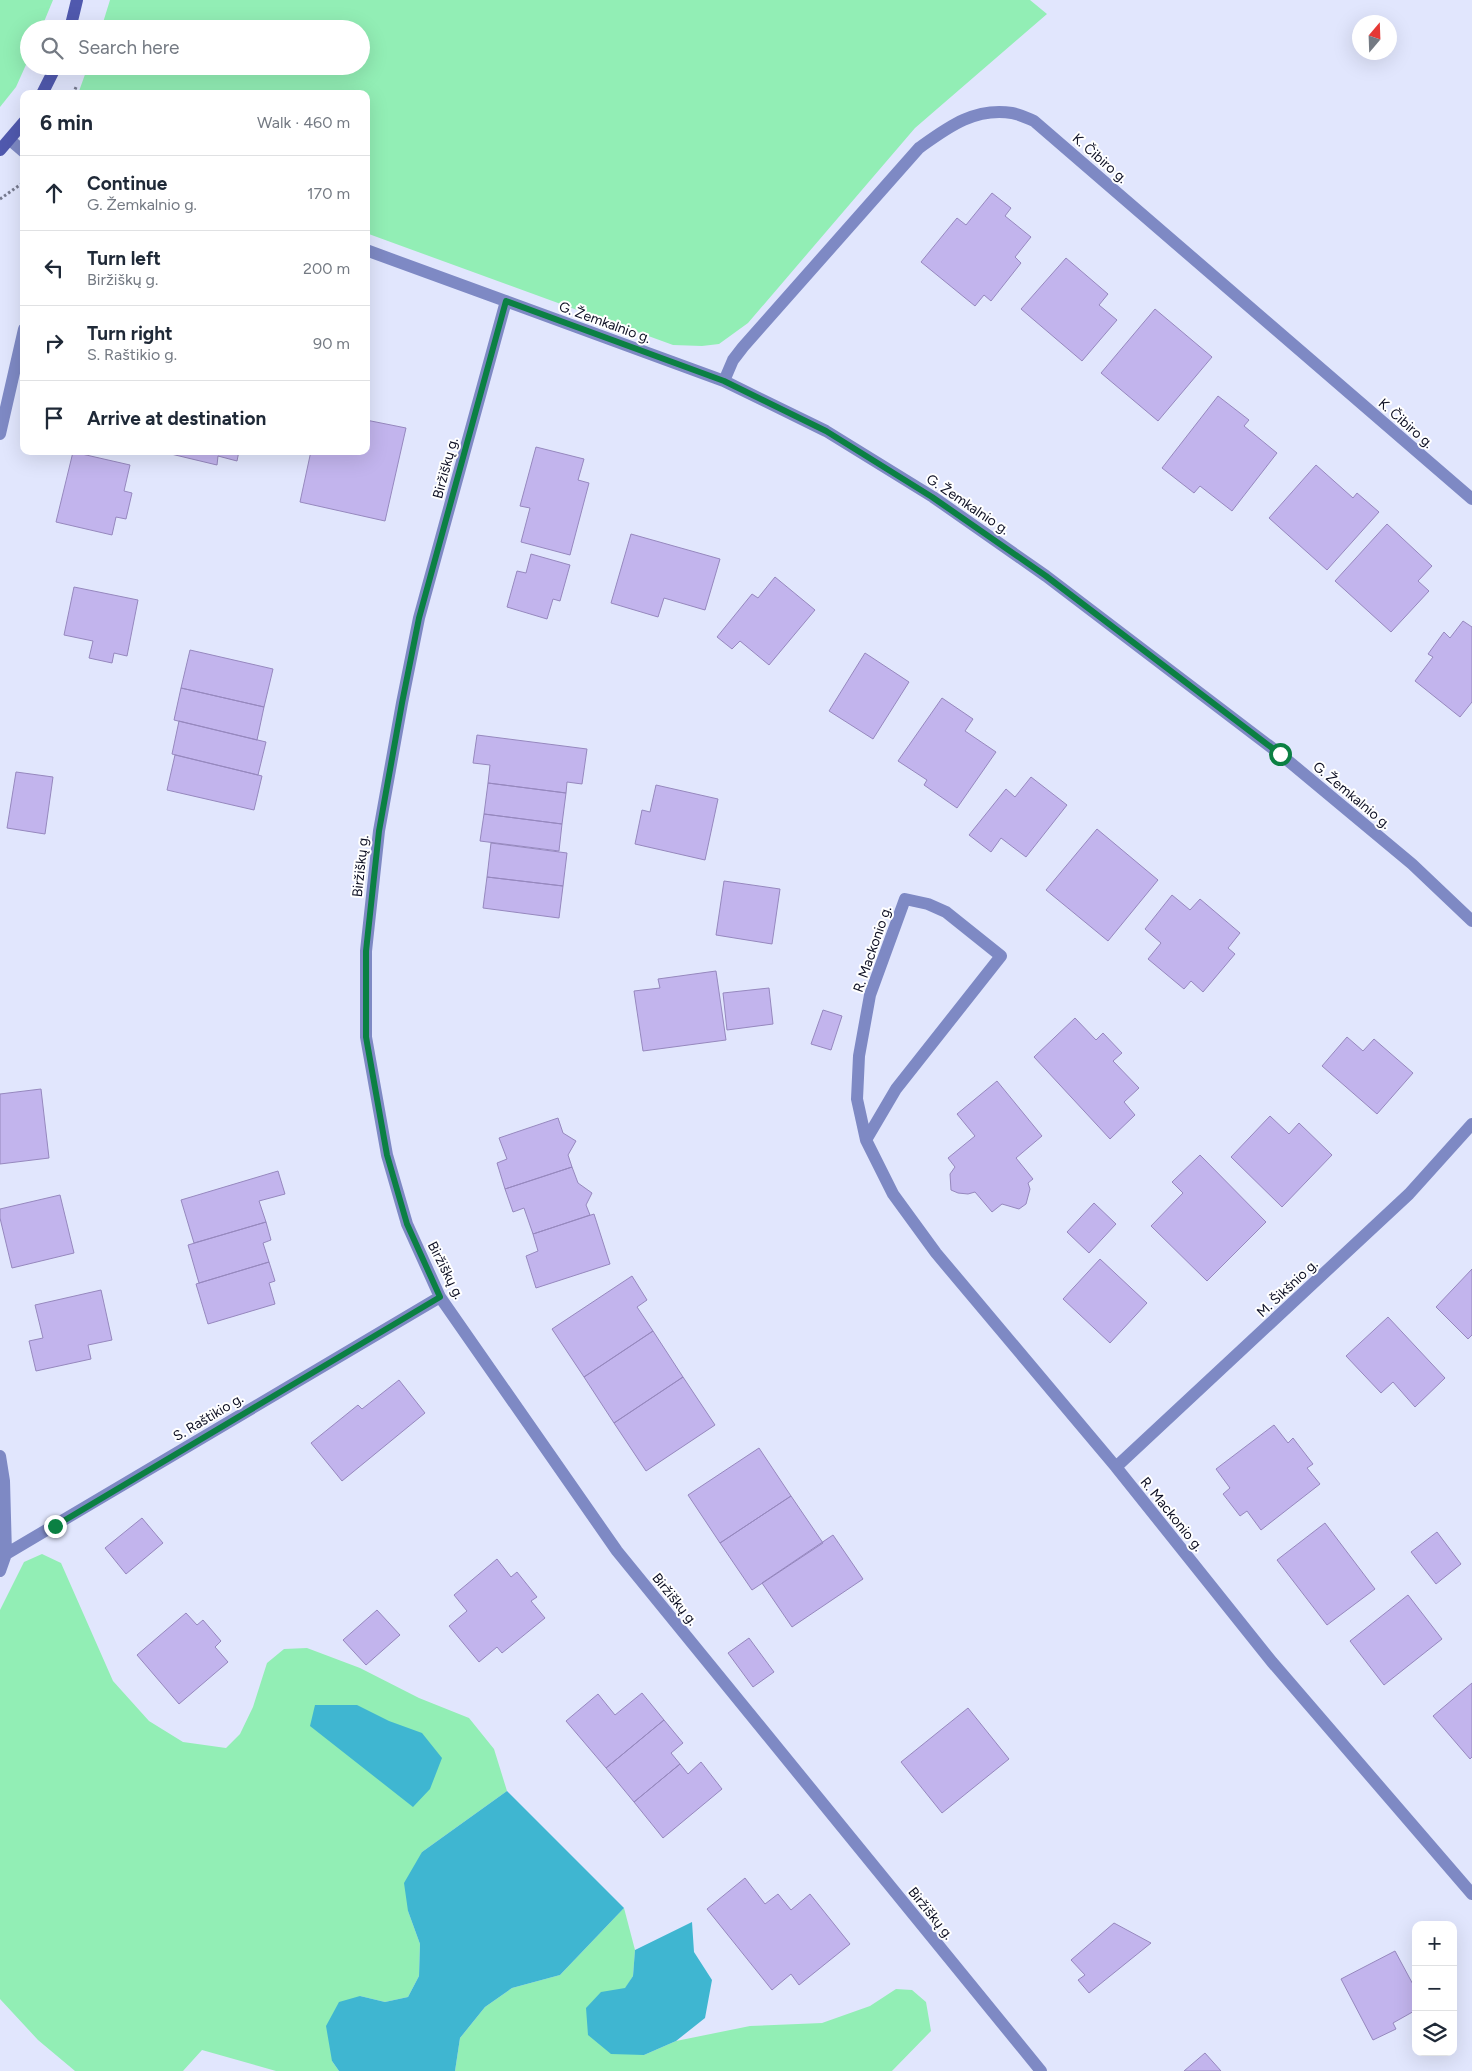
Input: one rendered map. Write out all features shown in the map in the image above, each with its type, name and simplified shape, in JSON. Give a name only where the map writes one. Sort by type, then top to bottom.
[{"type":"main road","points":[[72,20],[77,0]]},
{"type":"main road","points":[[44,90],[52,75]]},
{"type":"main road","points":[[0,150],[20,127]]},
{"type":"street","name":"K. Čibiro g.","points":[[724,381],[733,360],[743,347],[919,148],[954,123],[983,113],[1012,113],[1034,121],[1472,500]]},
{"type":"street","points":[[10,140],[20,149]]},
{"type":"street","name":"G. Žemkalnio g.","points":[[370,251],[724,381],[826,431],[932,497],[1046,576],[1280,754],[1412,864],[1472,921]]},
{"type":"street","name":"Biržiškų g.","points":[[506,301],[419,618],[379,831],[366,951],[366,1037],[387,1155],[407,1224],[440,1297],[617,1551],[1040,2071]]},
{"type":"street","points":[[0,434],[20,347]]},
{"type":"street","name":"R. Mackonio g.","points":[[866,1140],[896,1089],[1001,956],[946,912],[928,904],[905,899],[870,995],[859,1056],[857,1099],[866,1140],[893,1194],[936,1253],[1116,1467],[1272,1662],[1472,1894]]},
{"type":"street","name":"M. Šikšnio g.","points":[[1116,1467],[1401,1200],[1472,1124]]},
{"type":"street","name":"S. Raštikio g.","points":[[6,1554],[440,1297]]},
{"type":"street","points":[[0,1456],[4,1481],[6,1554],[0,1571]]},
{"type":"path","points":[[0,199],[20,185]]},
{"type":"green space","points":[[0,0],[53,0],[45,20],[20,20],[21,75],[16,87],[0,107]]},
{"type":"green space","points":[[110,0],[1030,0],[1047,14],[915,128],[748,323],[719,344],[702,346],[673,345],[370,234],[370,90],[79,90],[85,75],[370,75],[370,20],[104,20]]},
{"type":"green space","points":[[42,1554],[61,1563],[113,1681],[149,1721],[183,1742],[226,1748],[240,1734],[253,1707],[267,1663],[284,1649],[307,1648],[360,1668],[419,1698],[469,1718],[494,1749],[507,1791],[422,1852],[408,1911],[420,1944],[419,1976],[408,1997],[385,2002],[360,1996],[332,2061],[339,2071],[276,2071],[202,2050],[183,2071],[75,2071],[38,2040],[0,1999],[0,1610],[24,1562]]},
{"type":"green space","points":[[624,1908],[635,1950],[633,1976],[625,1989],[614,1991],[644,2055],[676,2041],[750,2026],[822,2023],[870,2006],[896,1989],[912,1990],[926,2002],[931,2031],[892,2071],[455,2071],[460,2038],[485,2007],[512,1988],[560,1975]]},
{"type":"water","points":[[315,1705],[357,1705],[389,1721],[422,1733],[442,1758],[430,1789],[413,1807],[310,1726]]},
{"type":"water","points":[[507,1791],[624,1908],[560,1975],[512,1988],[485,2007],[460,2038],[455,2071],[339,2071],[332,2061],[326,2026],[339,2002],[360,1996],[385,2002],[408,1997],[419,1976],[420,1944],[408,1911],[404,1883],[422,1852]]},
{"type":"water","points":[[692,1922],[694,1952],[712,1980],[705,2018],[676,2041],[644,2055],[611,2054],[588,2035],[586,2008],[601,1992],[625,1988],[633,1976],[635,1950]]},
{"type":"building","points":[[992,193],[1011,208],[1005,216],[1031,237],[1015,257],[1021,263],[991,301],[984,295],[975,306],[921,262],[957,218],[966,225]]},
{"type":"building","points":[[1066,258],[1108,294],[1099,305],[1117,320],[1082,361],[1021,309]]},
{"type":"building","points":[[1155,309],[1212,357],[1158,421],[1101,373]]},
{"type":"building","points":[[1218,396],[1249,420],[1244,426],[1277,453],[1232,511],[1200,486],[1194,493],[1162,468]]},
{"type":"building","points":[[370,421],[406,428],[385,521],[300,502],[310,455],[370,455]]},
{"type":"building","points":[[536,447],[584,459],[578,480],[589,483],[570,555],[521,542],[530,508],[520,506]]},
{"type":"building","points":[[72,455],[86,455],[130,465],[124,491],[132,493],[126,519],[116,517],[112,535],[56,522]]},
{"type":"building","points":[[175,455],[238,455],[237,461],[218,456],[217,465]]},
{"type":"building","points":[[1316,465],[1353,498],[1357,493],[1379,512],[1327,570],[1269,518]]},
{"type":"building","points":[[1387,524],[1432,566],[1418,581],[1429,591],[1391,632],[1335,581]]},
{"type":"building","points":[[631,534],[720,559],[705,610],[664,598],[658,617],[611,603]]},
{"type":"building","points":[[531,554],[570,565],[560,601],[553,599],[547,619],[507,607],[517,571],[526,573]]},
{"type":"building","points":[[775,577],[815,610],[769,665],[740,641],[732,649],[717,637],[752,594],[758,598]]},
{"type":"building","points":[[74,587],[138,600],[127,656],[114,653],[112,663],[89,658],[93,641],[64,635]]},
{"type":"building","points":[[1463,621],[1472,627],[1472,702],[1460,717],[1415,681],[1433,657],[1428,654],[1444,632],[1450,638]]},
{"type":"building","points":[[190,650],[273,669],[264,707],[181,688]]},
{"type":"building","points":[[865,653],[909,682],[873,739],[829,711]]},
{"type":"building","points":[[181,688],[264,707],[257,740],[174,720]]},
{"type":"building","points":[[942,698],[973,719],[965,731],[996,752],[957,808],[924,785],[927,780],[898,761]]},
{"type":"building","points":[[179,721],[266,742],[258,775],[172,754]]},
{"type":"building","points":[[477,735],[587,749],[582,784],[567,782],[566,793],[488,783],[490,765],[473,763]]},
{"type":"building","points":[[175,755],[262,776],[254,810],[167,790]]},
{"type":"building","points":[[16,772],[53,777],[45,834],[7,828]]},
{"type":"building","points":[[1031,777],[1067,805],[1026,857],[1001,838],[991,852],[969,835],[1006,789],[1015,797]]},
{"type":"building","points":[[488,783],[566,793],[562,824],[484,814]]},
{"type":"building","points":[[656,785],[718,799],[705,860],[635,844],[642,810],[650,812]]},
{"type":"building","points":[[484,814],[562,824],[559,851],[480,841]]},
{"type":"building","points":[[1097,829],[1158,880],[1108,941],[1046,890]]},
{"type":"building","points":[[491,843],[567,853],[563,886],[487,877]]},
{"type":"building","points":[[487,877],[563,886],[559,918],[483,908]]},
{"type":"building","points":[[724,881],[780,889],[772,944],[716,935]]},
{"type":"building","points":[[1172,895],[1190,910],[1200,899],[1240,933],[1228,948],[1235,954],[1203,992],[1191,981],[1184,989],[1148,959],[1161,943],[1145,929]]},
{"type":"building","points":[[716,971],[726,1040],[643,1051],[634,991],[660,988],[658,979]]},
{"type":"building","points":[[769,988],[773,1024],[727,1030],[723,993]]},
{"type":"building","points":[[823,1010],[842,1016],[831,1050],[811,1044]]},
{"type":"building","points":[[1075,1018],[1096,1040],[1103,1033],[1122,1053],[1113,1061],[1139,1088],[1124,1102],[1135,1115],[1110,1139],[1034,1057]]},
{"type":"building","points":[[1347,1037],[1363,1051],[1374,1039],[1413,1073],[1377,1114],[1322,1066]]},
{"type":"building","points":[[997,1081],[1042,1136],[1016,1158],[1033,1179],[1028,1183],[1030,1189],[1026,1204],[1019,1209],[1002,1204],[992,1212],[975,1192],[968,1194],[951,1190],[950,1174],[955,1167],[948,1158],[975,1136],[957,1114]]},
{"type":"building","points":[[41,1089],[49,1158],[0,1164],[0,1094]]},
{"type":"building","points":[[1270,1116],[1289,1134],[1299,1123],[1332,1155],[1282,1207],[1231,1157]]},
{"type":"building","points":[[558,1118],[563,1133],[576,1141],[568,1155],[572,1167],[505,1189],[497,1163],[507,1159],[499,1138]]},
{"type":"building","points":[[1200,1155],[1266,1222],[1207,1281],[1151,1226],[1183,1193],[1172,1182]]},
{"type":"building","points":[[572,1167],[578,1183],[592,1193],[586,1205],[590,1215],[533,1234],[524,1208],[513,1212],[505,1189]]},
{"type":"building","points":[[278,1171],[285,1194],[259,1201],[266,1222],[194,1243],[181,1200]]},
{"type":"building","points":[[60,1195],[74,1253],[12,1268],[0,1218],[0,1209]]},
{"type":"building","points":[[1094,1203],[1116,1224],[1089,1253],[1067,1232]]},
{"type":"building","points":[[594,1214],[610,1264],[536,1288],[526,1256],[538,1251],[533,1234]]},
{"type":"building","points":[[266,1222],[271,1240],[263,1243],[269,1262],[199,1283],[188,1245]]},
{"type":"building","points":[[1100,1259],[1147,1303],[1110,1343],[1063,1299]]},
{"type":"building","points":[[269,1262],[275,1281],[269,1283],[275,1304],[208,1324],[196,1284]]},
{"type":"building","points":[[1472,1269],[1472,1335],[1468,1339],[1436,1307]]},
{"type":"building","points":[[632,1276],[647,1300],[637,1307],[653,1331],[584,1377],[552,1329]]},
{"type":"building","points":[[101,1290],[112,1340],[88,1345],[91,1359],[36,1371],[29,1341],[43,1338],[35,1305]]},
{"type":"building","points":[[1388,1317],[1445,1378],[1415,1407],[1393,1382],[1381,1393],[1346,1356]]},
{"type":"building","points":[[653,1331],[683,1377],[614,1423],[584,1377]]},
{"type":"building","points":[[683,1377],[715,1425],[646,1471],[614,1423]]},
{"type":"building","points":[[399,1380],[425,1413],[342,1481],[311,1443],[358,1405],[362,1409]]},
{"type":"building","points":[[1274,1425],[1288,1443],[1293,1438],[1313,1464],[1307,1468],[1320,1484],[1261,1530],[1247,1511],[1240,1516],[1223,1494],[1230,1488],[1216,1469]]},
{"type":"building","points":[[759,1448],[791,1496],[720,1543],[688,1495]]},
{"type":"building","points":[[791,1496],[823,1543],[752,1590],[720,1543]]},
{"type":"building","points":[[142,1518],[163,1543],[126,1574],[105,1548]]},
{"type":"building","points":[[1325,1523],[1375,1589],[1327,1625],[1277,1560]]},
{"type":"building","points":[[1437,1532],[1461,1564],[1436,1584],[1411,1552]]},
{"type":"building","points":[[833,1535],[863,1579],[792,1627],[762,1583]]},
{"type":"building","points":[[497,1559],[511,1577],[517,1572],[537,1597],[531,1601],[545,1618],[502,1653],[497,1647],[479,1662],[449,1626],[467,1611],[454,1595]]},
{"type":"building","points":[[1408,1595],[1442,1639],[1384,1685],[1350,1641]]},
{"type":"building","points":[[377,1610],[400,1635],[366,1665],[343,1640]]},
{"type":"building","points":[[186,1613],[197,1625],[203,1620],[221,1641],[215,1647],[228,1662],[179,1704],[137,1655]]},
{"type":"building","points":[[749,1638],[774,1672],[753,1687],[728,1653]]},
{"type":"building","points":[[1472,1683],[1472,1757],[1470,1759],[1433,1716]]},
{"type":"building","points":[[642,1693],[664,1720],[606,1768],[566,1721],[598,1694],[615,1715]]},
{"type":"building","points":[[968,1708],[1009,1759],[942,1813],[901,1762]]},
{"type":"building","points":[[664,1720],[683,1743],[671,1753],[680,1764],[634,1802],[606,1768]]},
{"type":"building","points":[[701,1762],[722,1789],[663,1838],[634,1802],[680,1764],[688,1774]]},
{"type":"building","points":[[745,1878],[765,1904],[778,1894],[791,1910],[810,1894],[850,1944],[799,1985],[791,1974],[772,1990],[707,1909]]},
{"type":"building","points":[[1114,1923],[1151,1943],[1089,1993],[1078,1980],[1085,1975],[1071,1960]]},
{"type":"building","points":[[1395,1951],[1412,1983],[1412,2012],[1393,2023],[1396,2029],[1373,2040],[1341,1979]]},
{"type":"building","points":[[1205,2053],[1221,2071],[1184,2071]]},
{"type":"route","points":[[55,1526],[440,1297],[407,1224],[387,1155],[366,1037],[366,951],[379,831],[419,618],[506,301],[724,381],[826,431],[932,497],[1046,576],[1280,754]]}]
